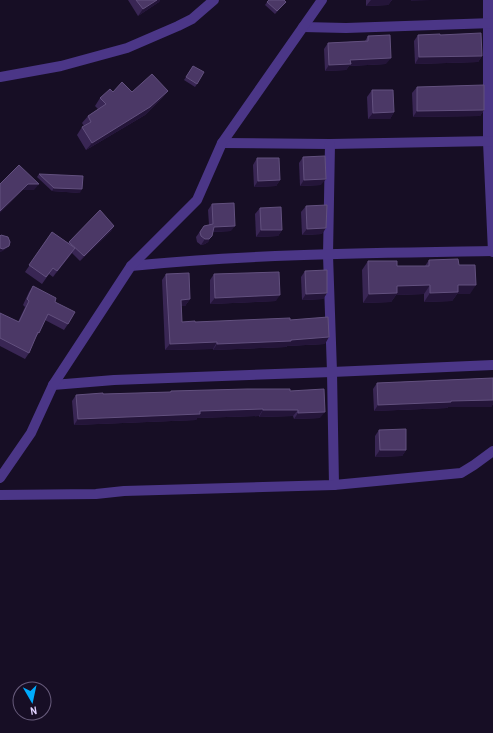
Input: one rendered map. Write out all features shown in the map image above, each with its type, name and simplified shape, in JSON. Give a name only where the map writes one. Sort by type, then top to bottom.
[{"type":"street","points":[[0,77],[61,66],[127,48],[178,26],[192,18],[214,0]]},
{"type":"street","points":[[0,478],[31,433],[53,385],[131,266],[196,200],[222,143],[322,0]]},
{"type":"street","points":[[131,266],[186,261],[328,255],[493,251],[490,141],[491,23],[488,0]]},
{"type":"street","points":[[303,27],[346,28],[491,23]]},
{"type":"street","points":[[222,143],[330,144],[490,141]]},
{"type":"street","points":[[330,144],[328,255],[334,485]]},
{"type":"street","points":[[53,385],[114,380],[493,365]]},
{"type":"street","points":[[0,495],[96,494],[124,491],[334,485],[461,473],[474,466],[493,451]]},
{"type":"building","points":[[136,0],[157,0],[143,9]]},
{"type":"building","points":[[269,0],[284,0],[286,2],[277,11],[267,2]]},
{"type":"building","points":[[481,33],[482,56],[419,57],[418,35]]},
{"type":"building","points":[[390,35],[391,58],[350,60],[351,64],[329,65],[328,43],[368,41],[368,36]]},
{"type":"building","points":[[193,66],[204,72],[197,84],[186,77]]},
{"type":"building","points":[[152,74],[168,91],[150,107],[92,143],[82,127],[91,122],[88,116],[106,104],[100,98],[110,89],[113,92],[122,82],[132,92]]},
{"type":"building","points":[[484,85],[484,110],[417,111],[417,87]]},
{"type":"building","points":[[372,90],[393,90],[394,112],[373,113]]},
{"type":"building","points":[[325,156],[326,179],[304,180],[303,157]]},
{"type":"building","points":[[257,158],[279,158],[280,180],[258,181]]},
{"type":"building","points":[[19,165],[39,184],[28,184],[0,211],[0,184]]},
{"type":"building","points":[[39,174],[83,176],[82,189],[54,188]]},
{"type":"building","points":[[234,203],[235,226],[214,227],[212,236],[209,239],[205,239],[201,236],[200,232],[204,226],[213,224],[212,204]]},
{"type":"building","points":[[327,205],[326,228],[307,229],[306,206]]},
{"type":"building","points":[[281,207],[282,230],[261,230],[260,208]]},
{"type":"building","points":[[100,210],[114,226],[84,256],[69,242]]},
{"type":"building","points":[[52,232],[75,248],[57,271],[53,268],[46,277],[29,265]]},
{"type":"building","points":[[1,235],[8,237],[10,242],[9,246],[3,249],[0,248]]},
{"type":"building","points":[[458,259],[459,265],[475,265],[476,285],[458,285],[458,292],[430,293],[430,285],[397,286],[397,293],[369,294],[368,261],[397,261],[397,266],[429,266],[429,260]]},
{"type":"building","points":[[327,270],[327,293],[306,294],[305,271]]},
{"type":"building","points":[[279,272],[280,295],[215,298],[214,274]]},
{"type":"building","points":[[189,273],[190,299],[181,300],[182,322],[290,318],[290,320],[328,317],[329,337],[291,341],[170,344],[166,274]]},
{"type":"building","points":[[33,286],[56,298],[55,302],[75,312],[68,324],[48,314],[29,353],[0,338],[0,313],[19,322],[29,301],[27,299]]},
{"type":"building","points":[[493,378],[493,400],[378,405],[377,383]]},
{"type":"building","points":[[247,389],[290,389],[290,391],[324,389],[325,412],[298,413],[298,410],[263,409],[200,411],[200,414],[78,419],[76,395]]},
{"type":"building","points":[[406,429],[406,450],[380,450],[379,430]]}]
